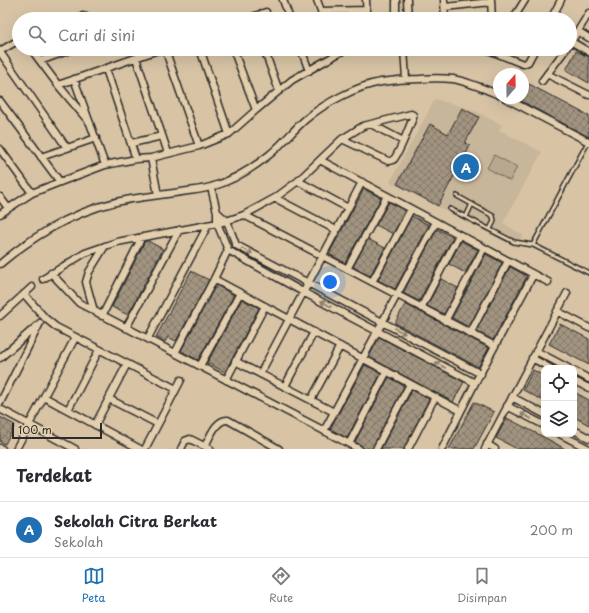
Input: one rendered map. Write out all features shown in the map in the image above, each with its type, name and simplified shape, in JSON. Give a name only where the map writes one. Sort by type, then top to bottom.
[{"type":"street","points":[[283,0],[287,12]]},
{"type":"street","points":[[317,0],[321,11],[367,10],[366,0]]},
{"type":"street","points":[[396,0],[396,12]]},
{"type":"street","points":[[407,0],[408,12]]},
{"type":"street","points":[[444,0],[444,12]]},
{"type":"street","points":[[517,12],[525,0]]},
{"type":"street","points":[[555,12],[561,0]]},
{"type":"street","points":[[444,7],[491,1],[492,12]]},
{"type":"street","points":[[589,13],[578,31],[589,38]]},
{"type":"street","points":[[12,44],[0,52],[67,148]]},
{"type":"street","points":[[577,46],[589,52]]},
{"type":"street","points":[[36,56],[90,123]]},
{"type":"street","points":[[40,61],[54,56]]},
{"type":"street","points":[[58,85],[142,56]]},
{"type":"street","points":[[167,56],[199,146]]},
{"type":"street","points":[[202,56],[229,134]]},
{"type":"street","points":[[236,56],[256,110]]},
{"type":"street","points":[[267,56],[280,91]]},
{"type":"street","points":[[304,56],[309,71]]},
{"type":"street","points":[[0,214],[32,193],[105,165],[136,159],[151,158],[199,146],[229,134],[292,80],[309,71],[330,56]]},
{"type":"street","points":[[404,56],[406,79]]},
{"type":"street","points":[[504,56],[523,64],[528,62],[531,56]]},
{"type":"street","points":[[542,81],[561,56]]},
{"type":"street","points":[[136,58],[168,153]]},
{"type":"street","points":[[106,68],[132,143],[136,159]]},
{"type":"street","points":[[547,74],[589,95]]},
{"type":"street","points":[[0,264],[52,227],[74,216],[98,207],[129,200],[211,187],[252,167],[270,154],[307,119],[346,94],[366,86],[380,82],[406,79],[440,78],[455,79],[493,92]]},
{"type":"street","points":[[74,80],[105,165]]},
{"type":"street","points":[[0,101],[60,182]]},
{"type":"street","points":[[516,104],[589,142]]},
{"type":"street","points":[[43,279],[85,253],[117,242],[227,221],[244,215],[275,198],[298,181],[342,138],[363,126],[411,114],[413,115],[403,141],[393,159],[388,161],[342,138]]},
{"type":"street","points":[[371,124],[403,141]]},
{"type":"street","points":[[132,143],[162,136]]},
{"type":"street","points":[[41,157],[96,138]]},
{"type":"street","points":[[0,150],[32,193]]},
{"type":"street","points":[[151,158],[158,195]]},
{"type":"street","points":[[320,160],[548,282]]},
{"type":"street","points":[[298,181],[348,208]]},
{"type":"street","points":[[260,374],[362,182]]},
{"type":"street","points":[[211,187],[217,212],[217,223],[228,250],[377,332],[475,383]]},
{"type":"street","points":[[347,269],[387,196]]},
{"type":"street","points":[[0,197],[8,208]]},
{"type":"street","points":[[275,198],[336,230]]},
{"type":"street","points":[[372,282],[411,209]]},
{"type":"street","points":[[217,212],[227,221],[236,245],[481,374]]},
{"type":"street","points":[[244,215],[495,346]]},
{"type":"street","points":[[324,431],[436,222]]},
{"type":"street","points":[[148,338],[208,225]]},
{"type":"street","points":[[126,328],[179,230]]},
{"type":"street","points":[[421,308],[459,235]]},
{"type":"street","points":[[102,316],[142,237]]},
{"type":"street","points":[[94,311],[86,282],[89,272],[105,246]]},
{"type":"street","points":[[445,321],[484,248]]},
{"type":"street","points":[[175,353],[228,250]]},
{"type":"street","points":[[470,334],[508,261]]},
{"type":"street","points":[[51,273],[79,303],[359,449]]},
{"type":"street","points":[[442,449],[475,383],[533,275]]},
{"type":"street","points":[[214,279],[461,411]]},
{"type":"street","points":[[0,316],[32,287]]},
{"type":"street","points":[[200,366],[240,293]]},
{"type":"street","points":[[495,449],[486,447],[567,293]]},
{"type":"street","points":[[24,294],[45,318],[56,327],[176,389]]},
{"type":"street","points":[[226,380],[265,306]]},
{"type":"street","points":[[557,311],[589,328]]},
{"type":"street","points":[[0,358],[45,318]]},
{"type":"street","points":[[0,403],[40,323]]},
{"type":"street","points":[[284,386],[314,332]]},
{"type":"street","points":[[16,449],[75,338]]},
{"type":"street","points":[[311,400],[340,346]]},
{"type":"street","points":[[68,410],[99,350]]},
{"type":"street","points":[[536,351],[562,365]]},
{"type":"street","points":[[532,358],[545,365]]},
{"type":"street","points":[[236,361],[334,412]]},
{"type":"street","points":[[95,425],[127,364]]},
{"type":"street","points":[[349,444],[387,372]]},
{"type":"street","points":[[577,373],[589,379]]},
{"type":"street","points":[[145,449],[181,380]]},
{"type":"street","points":[[577,382],[589,388]]},
{"type":"street","points":[[376,449],[410,384]]},
{"type":"street","points":[[44,397],[140,449]]},
{"type":"street","points":[[408,449],[435,397]]},
{"type":"street","points":[[512,397],[541,412]]},
{"type":"street","points":[[109,398],[158,424]]},
{"type":"street","points":[[507,406],[541,423]]},
{"type":"street","points":[[0,409],[75,449]]},
{"type":"street","points":[[181,449],[185,441],[190,439],[208,447],[219,422],[224,420],[228,420],[266,446],[279,449]]},
{"type":"street","points":[[577,432],[589,438]]},
{"type":"street","points":[[566,437],[589,449]]},
{"type":"lane","points":[[534,245],[589,142]]},
{"type":"lane","points":[[457,196],[493,216],[494,221],[490,229]]},
{"type":"lane","points":[[466,217],[472,204]]},
{"type":"lane","points":[[450,208],[514,242],[534,245],[589,273]]},
{"type":"shaded area","points":[[435,99],[471,109],[502,125],[499,130],[542,152],[503,223],[523,235],[517,248],[390,182]]},
{"type":"shaded area","points":[[494,155],[517,167],[510,181],[487,168]]},
{"type":"building","points":[[577,51],[589,57],[589,83],[566,70],[573,56],[577,56]]},
{"type":"building","points":[[529,84],[589,116],[589,137],[527,104],[529,104]]},
{"type":"building","points":[[462,108],[479,117],[465,143],[470,146],[438,206],[397,184],[430,124],[448,134]]},
{"type":"building","points":[[364,189],[381,198],[345,263],[329,254]]},
{"type":"building","points":[[389,202],[405,211],[393,234],[376,225]]},
{"type":"building","points":[[412,216],[429,225],[395,289],[378,280]]},
{"type":"building","points":[[437,229],[453,237],[419,301],[403,293]]},
{"type":"building","points":[[368,239],[385,248],[370,276],[353,267]]},
{"type":"building","points":[[145,241],[148,241],[163,249],[128,315],[112,307]]},
{"type":"building","points":[[461,241],[478,250],[465,273],[449,264]]},
{"type":"building","points":[[486,254],[502,263],[469,327],[452,318]]},
{"type":"building","points":[[510,267],[527,276],[493,340],[476,331]]},
{"type":"building","points":[[191,271],[209,280],[176,341],[168,337],[165,342],[156,337]]},
{"type":"building","points":[[441,279],[458,288],[444,314],[427,306]]},
{"type":"building","points":[[216,285],[234,295],[198,360],[181,351]]},
{"type":"building","points":[[242,299],[259,308],[225,372],[207,363]]},
{"type":"building","points":[[405,304],[489,348],[478,367],[395,323]]},
{"type":"building","points":[[560,324],[589,339],[589,365],[549,344]]},
{"type":"building","points":[[379,337],[464,382],[453,402],[369,357]]},
{"type":"building","points":[[365,365],[381,373],[347,438],[330,429]]},
{"type":"building","points":[[533,370],[541,374],[541,399],[523,390]]},
{"type":"building","points":[[389,377],[404,386],[372,449],[364,449],[361,445],[355,442]]},
{"type":"building","points":[[412,390],[429,399],[404,449],[381,449]]},
{"type":"building","points":[[577,394],[589,400],[589,425],[577,419]]},
{"type":"building","points":[[474,402],[494,412],[474,449],[449,449]]},
{"type":"building","points":[[0,417],[15,425],[5,444],[0,442]]},
{"type":"building","points":[[507,418],[565,449],[517,449],[496,438]]},
{"type":"place","name":"Sekolah Citra Berkat","points":[[466,167]]}]
